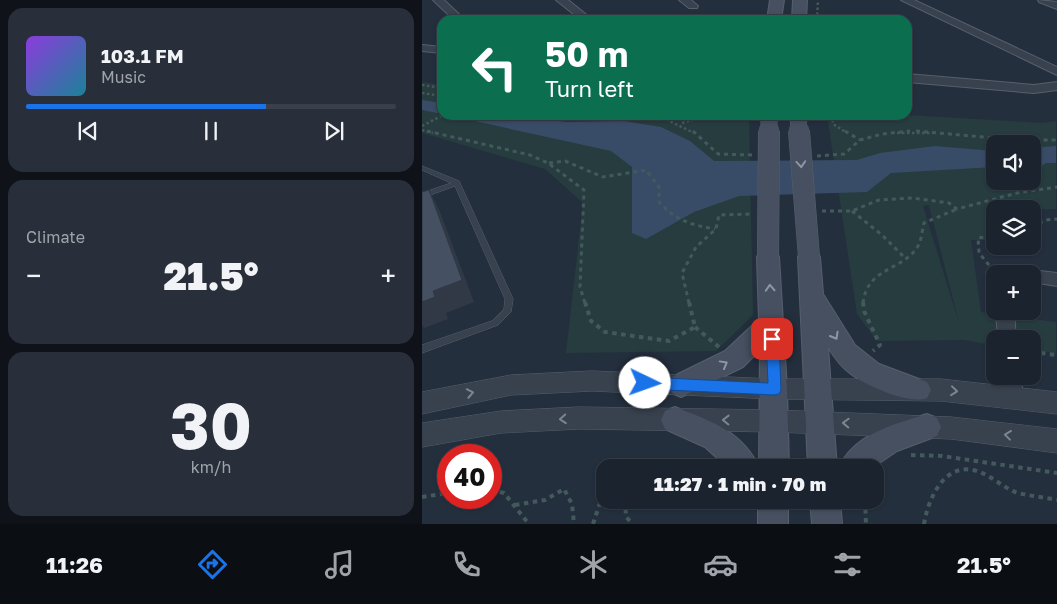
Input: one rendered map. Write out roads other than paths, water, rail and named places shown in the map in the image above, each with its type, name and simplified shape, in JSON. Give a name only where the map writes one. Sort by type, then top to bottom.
[{"type":"main road","points":[[775,15],[777,0]]},
{"type":"main road","points":[[799,15],[800,0]]},
{"type":"main road","points":[[769,120],[768,256],[775,421],[774,459]]},
{"type":"main road","points":[[798,120],[822,459]]},
{"type":"main road","points":[[812,294],[845,353],[858,365],[885,379],[918,390]]},
{"type":"main road","points":[[681,385],[734,359],[771,322]]},
{"type":"main road","points":[[675,420],[720,440],[732,448],[739,459]]},
{"type":"main road","points":[[861,459],[868,451],[892,438],[928,427]]},
{"type":"street","points":[[438,0],[454,15]]},
{"type":"street","points":[[561,0],[581,15]]},
{"type":"street","points":[[906,0],[1056,72]]},
{"type":"street","points":[[1043,0],[1056,6]]},
{"type":"street","points":[[422,48],[437,50]]},
{"type":"street","points":[[912,78],[1034,89],[1056,86]]},
{"type":"street","points":[[1041,278],[1056,280]]},
{"type":"street","points":[[422,402],[517,385],[592,381],[774,390],[940,390],[1013,387],[1056,403]]},
{"type":"street","points":[[422,435],[501,422],[559,419],[675,420],[820,422],[928,427],[1056,441]]},
{"type":"lane","points":[[422,168],[457,183],[509,299],[508,310],[495,323],[422,350]]},
{"type":"lane","points":[[423,195],[457,183]]},
{"type":"water","points":[[422,100],[437,102],[437,113],[422,110]]},
{"type":"water","points":[[470,120],[624,121],[661,127],[690,141],[714,161],[857,160],[880,153],[935,146],[986,150],[986,167],[891,173],[867,192],[739,196],[694,212],[646,239],[632,233],[632,167],[611,151]]},
{"type":"water","points":[[1056,146],[1056,163],[1046,163],[1041,166],[1041,147]]}]
